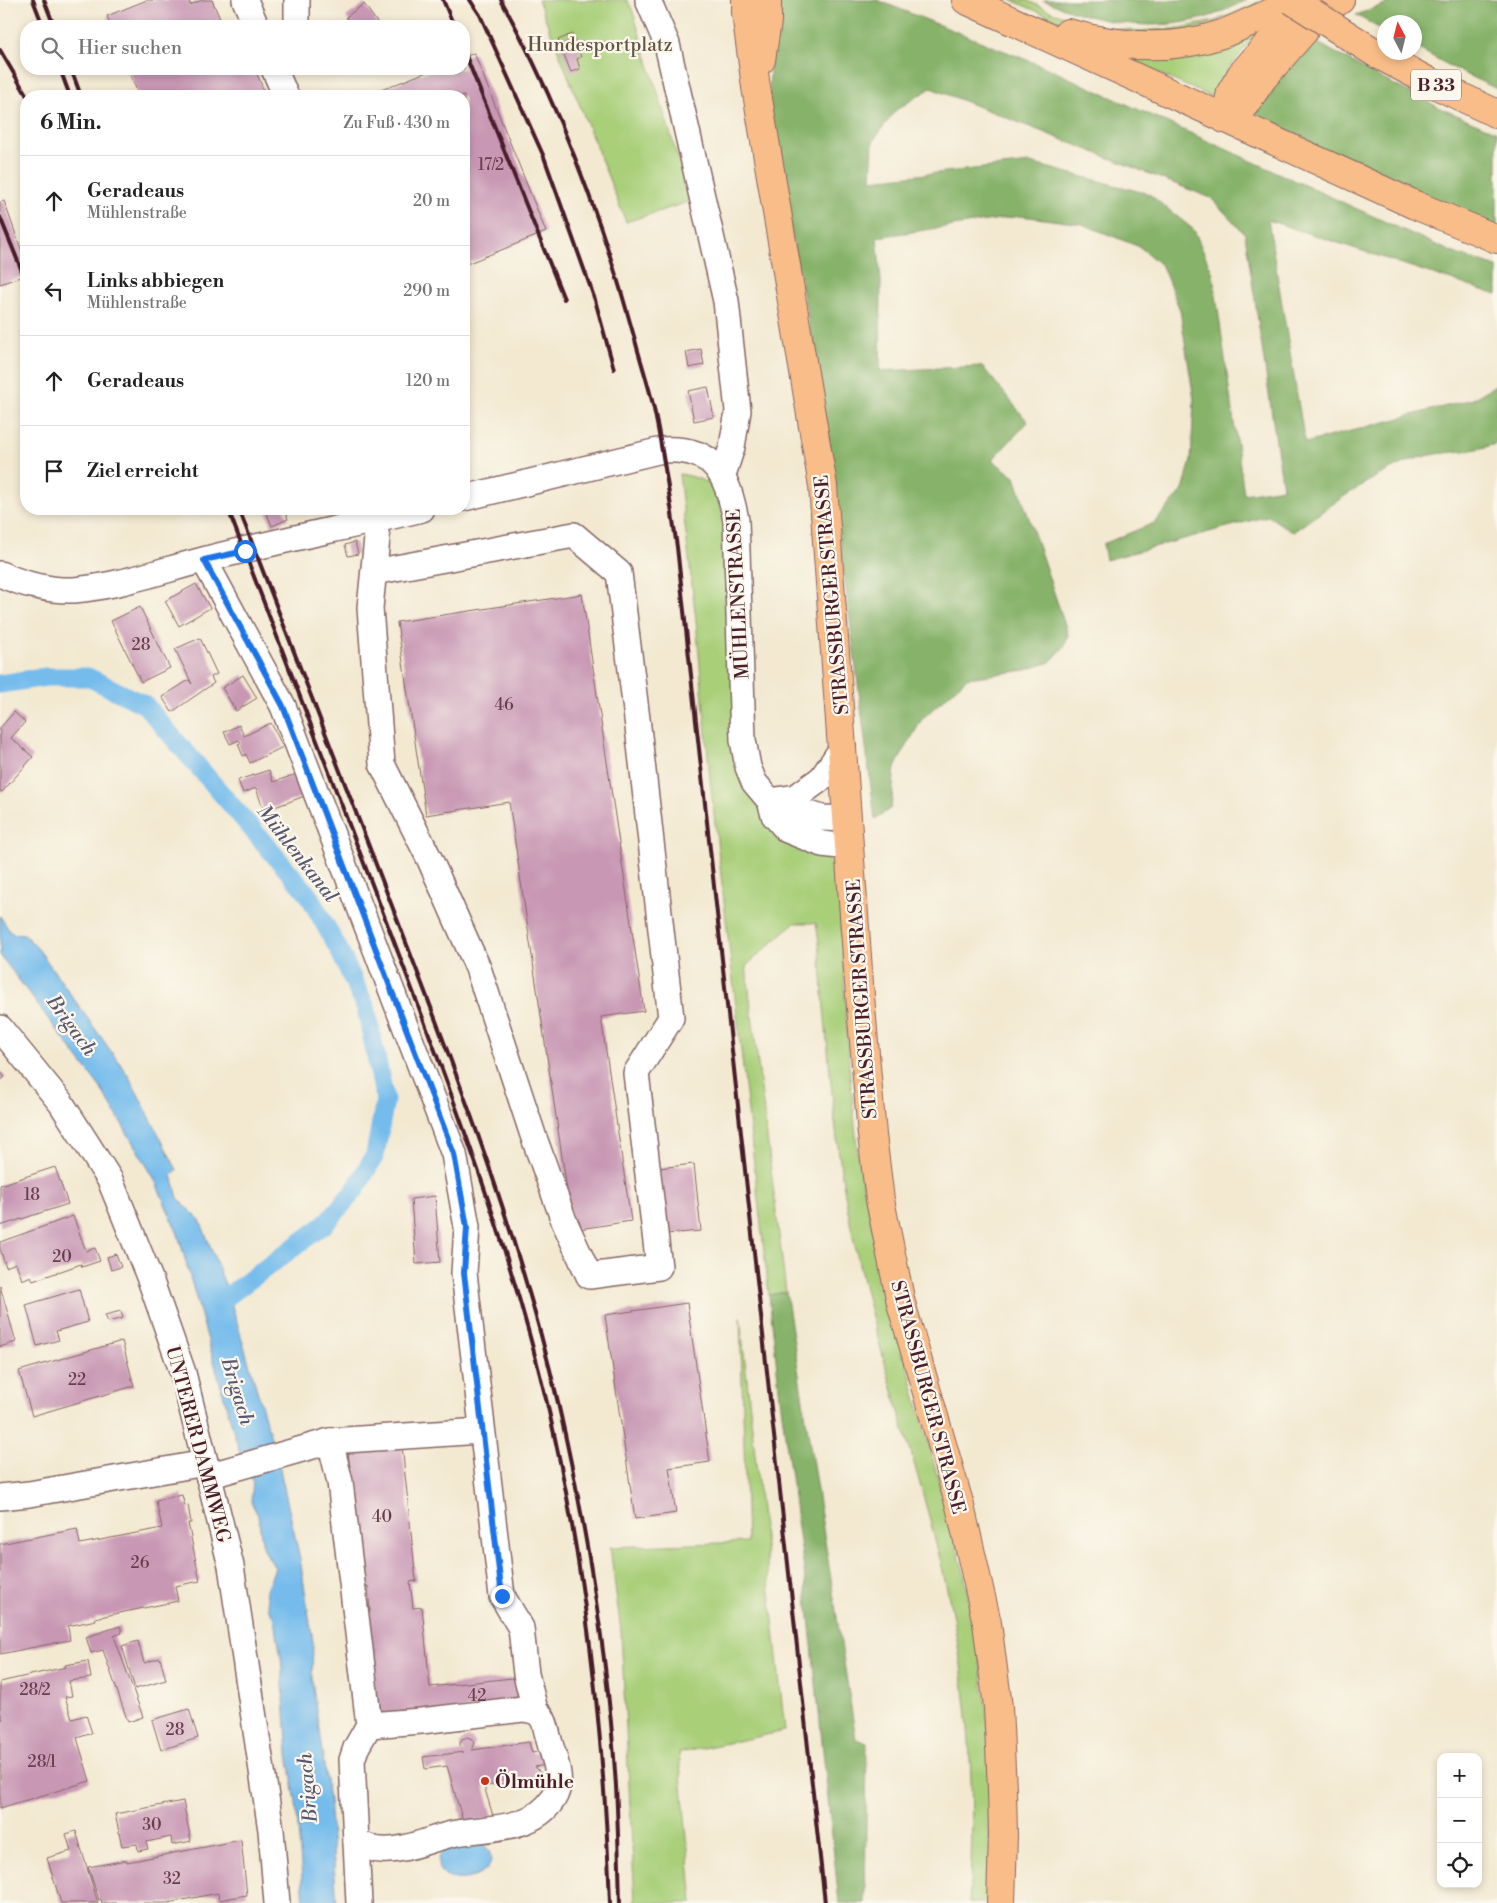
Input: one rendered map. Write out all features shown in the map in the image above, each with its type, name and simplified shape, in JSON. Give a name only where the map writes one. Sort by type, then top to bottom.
[{"type":"main road","name":"STRASSBURGER STRASSE","points":[[746,0],[756,87],[824,486],[847,819],[872,1135],[880,1200],[901,1303],[960,1506],[986,1623],[994,1674],[1002,1789],[1001,1903]]},
{"type":"main road","points":[[966,0],[1415,205],[1497,239]]},
{"type":"main road","name":"B 33","points":[[1292,0],[1376,54],[1497,114]]},
{"type":"main road","points":[[992,12],[1079,36],[1110,43],[1136,46],[1191,42],[1322,4]]},
{"type":"main road","points":[[1225,119],[1231,92],[1253,60],[1267,45],[1322,4]]},
{"type":"main road","name":"STRASSBURGER STRASSE","points":[[756,87],[769,7]]},
{"type":"street","points":[[245,0],[253,20]]},
{"type":"street","points":[[297,0],[297,20]]},
{"type":"street","points":[[648,0],[667,44],[726,301],[738,411],[732,448],[723,476]]},
{"type":"street","points":[[277,75],[283,90]]},
{"type":"street","name":"MÜHLENSTRASSE","points":[[470,497],[662,450],[689,451],[701,455],[713,464],[723,476],[730,491],[736,520],[743,740],[748,768],[754,782],[770,801],[774,815],[788,830],[822,844],[850,847]]},
{"type":"street","points":[[0,574],[14,580],[43,587],[72,590],[124,582],[204,560],[393,515]]},
{"type":"street","points":[[373,520],[377,538],[370,608],[382,764],[430,860],[478,968],[564,1222],[589,1276],[659,1268],[636,1073],[671,1018],[637,718],[618,573],[574,535],[374,572]]},
{"type":"street","points":[[204,560],[283,706],[454,1154],[467,1227],[464,1273],[502,1596],[521,1628],[526,1674],[535,1710],[539,1713],[545,1725],[558,1773],[557,1791],[545,1809],[526,1820],[502,1828],[453,1834],[392,1849],[381,1850],[356,1841]]},
{"type":"street","points":[[770,801],[796,796],[822,778],[843,747]]},
{"type":"street","points":[[770,801],[822,818],[847,819]]},
{"type":"street","name":"UNTERER DAMMWEG","points":[[0,1028],[61,1104],[110,1180],[148,1271],[183,1373],[213,1470],[231,1566],[271,1830],[277,1903]]},
{"type":"street","points":[[0,1497],[213,1470],[296,1451],[330,1441],[482,1431]]},
{"type":"street","points":[[330,1441],[340,1482],[369,1725],[352,1760],[359,1903]]},
{"type":"street","points":[[369,1725],[421,1722],[523,1709],[535,1710]]},
{"type":"green space","name":"Hundesportplatz","points":[[538,0],[627,0],[632,9],[691,201],[626,222]]},
{"type":"green space","points":[[781,0],[877,0],[1047,68],[1454,253],[1497,267],[1497,295],[1268,220],[1305,443],[1473,399],[1497,384],[1497,443],[1478,449],[1418,458],[1401,465],[1353,490],[1293,532],[1268,516],[1106,560],[1103,544],[1154,523],[1183,490],[1191,460],[1194,400],[1180,310],[1162,266],[1140,247],[1082,224],[1021,216],[877,237],[881,281],[880,371],[982,366],[1028,422],[992,460],[1015,477],[1068,634],[1064,647],[1050,662],[1026,670],[967,678],[922,719],[895,767],[891,808],[875,819],[820,382],[773,137],[769,102],[770,68]],"holes":[[[931,88],[1211,198],[1245,234],[1283,488],[1244,494],[1213,274],[1194,230],[1149,194],[1030,163],[871,180],[873,141],[896,110]]]},
{"type":"green space","points":[[1011,0],[1026,0],[1052,12],[1084,22],[1135,31],[1174,29],[1215,21],[1259,2],[1265,5],[1171,37],[1067,24]]},
{"type":"green space","points":[[1043,0],[1247,0],[1204,18],[1163,25],[1142,25],[1122,23],[1082,14]]},
{"type":"green space","points":[[1396,0],[1497,0],[1497,89],[1422,51],[1422,15],[1377,15],[1377,27],[1356,15]]},
{"type":"green space","points":[[1269,28],[1250,42],[1228,69],[1214,98],[1110,52]]},
{"type":"green space","points":[[1316,42],[1442,109],[1497,132],[1497,229],[1249,123],[1291,63]]},
{"type":"green space","points":[[679,474],[705,482],[715,492],[724,518],[747,787],[759,808],[797,841],[834,864],[838,873],[849,1066],[859,1166],[882,1273],[964,1573],[981,1667],[989,1731],[990,1903],[969,1903],[972,1824],[971,1785],[966,1706],[961,1666],[955,1628],[936,1543],[872,1318],[851,1227],[834,1118],[816,923],[794,923],[746,966],[786,1292],[769,1295],[710,779],[696,620]]},
{"type":"green space","points":[[786,1292],[856,1739],[867,1743],[865,1903],[839,1903],[804,1570],[781,1406],[769,1295]]},
{"type":"green space","points":[[740,1316],[785,1731],[679,1753],[693,1903],[635,1903],[621,1632],[610,1547],[747,1542]]},
{"type":"water","name":"Brigach","points":[[0,916],[11,933],[24,934],[39,950],[128,1075],[177,1170],[172,1175],[178,1198],[200,1220],[229,1295],[279,1465],[300,1559],[313,1642],[312,1681],[329,1800],[337,1903],[304,1903],[296,1803],[288,1754],[281,1657],[274,1616],[269,1609],[266,1590],[275,1568],[263,1548],[258,1515],[251,1502],[253,1482],[240,1454],[178,1234],[154,1178],[100,1087],[0,955]]},
{"type":"water","points":[[474,1843],[485,1846],[489,1851],[491,1862],[485,1870],[476,1876],[464,1879],[452,1878],[443,1874],[439,1866],[441,1853],[452,1846]]},
{"type":"building","points":[[147,0],[189,0],[190,5],[202,0],[212,0],[220,20],[109,20],[107,16]]},
{"type":"building","points":[[364,4],[376,20],[348,20],[346,17]]},
{"type":"building","points":[[572,34],[581,57],[577,59],[580,69],[571,72],[558,40]]},
{"type":"building","points":[[474,53],[546,232],[470,263],[470,90],[381,90],[419,75],[470,75],[470,55]]},
{"type":"building","points":[[130,75],[257,75],[264,90],[137,90]]},
{"type":"building","points":[[4,201],[20,246],[20,277],[0,284],[0,202]]},
{"type":"building","points":[[701,349],[704,365],[689,368],[686,352]]},
{"type":"building","points":[[708,387],[714,417],[694,421],[688,391]]},
{"type":"building","points":[[267,515],[286,515],[288,519],[272,526]]},
{"type":"building","points":[[355,542],[358,554],[348,556],[345,545]]},
{"type":"building","points":[[196,584],[210,608],[179,626],[165,601]]},
{"type":"building","points":[[582,594],[644,1011],[601,1017],[631,1221],[573,1230],[509,802],[426,815],[397,622]]},
{"type":"building","points":[[140,607],[170,668],[141,682],[111,621]]},
{"type":"building","points":[[200,638],[217,674],[211,677],[214,683],[172,712],[162,697],[189,680],[192,684],[175,649]]},
{"type":"building","points":[[243,675],[257,698],[236,711],[222,688]]},
{"type":"building","points":[[14,712],[25,722],[11,738],[33,757],[2,792],[0,791],[0,728]]},
{"type":"building","points":[[271,723],[283,747],[250,763],[246,754],[243,756],[238,744],[241,743],[239,740],[230,744],[224,732],[239,725],[244,736]]},
{"type":"building","points":[[269,770],[273,782],[297,774],[305,796],[264,811],[256,788],[243,793],[238,780]]},
{"type":"building","points":[[0,1071],[5,1077],[0,1081]]},
{"type":"building","points":[[694,1164],[701,1231],[666,1234],[659,1168]]},
{"type":"building","points":[[55,1167],[68,1204],[0,1226],[0,1185]]},
{"type":"building","points":[[435,1196],[440,1262],[416,1264],[411,1199]]},
{"type":"building","points":[[73,1216],[86,1251],[95,1248],[100,1261],[82,1267],[81,1264],[33,1281],[31,1276],[22,1280],[16,1263],[6,1267],[0,1249],[0,1242]]},
{"type":"building","points":[[116,1254],[121,1267],[111,1270],[107,1257]]},
{"type":"building","points":[[0,1286],[16,1342],[0,1347]]},
{"type":"building","points":[[79,1289],[88,1322],[56,1331],[59,1340],[37,1346],[26,1305]]},
{"type":"building","points":[[687,1303],[710,1462],[669,1468],[676,1513],[635,1519],[605,1315]]},
{"type":"building","points":[[121,1311],[123,1318],[108,1322],[105,1315]]},
{"type":"building","points":[[122,1341],[134,1386],[32,1416],[19,1371]]},
{"type":"building","points":[[402,1445],[416,1581],[410,1582],[413,1608],[422,1607],[430,1687],[521,1677],[523,1703],[378,1718],[367,1613],[370,1612],[368,1586],[362,1587],[348,1451]]},
{"type":"building","points":[[182,1495],[185,1506],[188,1505],[191,1523],[188,1523],[200,1581],[175,1586],[178,1601],[95,1618],[96,1620],[68,1626],[70,1640],[0,1654],[0,1544],[77,1529],[80,1544],[162,1528],[156,1500]]},
{"type":"building","points":[[120,1626],[122,1633],[114,1636],[143,1717],[128,1722],[103,1650],[91,1653],[86,1637]]},
{"type":"building","points":[[138,1641],[144,1663],[160,1658],[166,1680],[135,1689],[122,1646]]},
{"type":"building","points":[[88,1661],[91,1678],[69,1681],[72,1696],[65,1697],[72,1719],[86,1715],[92,1733],[77,1738],[90,1781],[0,1808],[0,1720],[3,1719],[0,1712],[0,1682]]},
{"type":"building","points":[[189,1709],[198,1738],[161,1750],[152,1720]]},
{"type":"building","name":"Ölmühle","points":[[467,1737],[475,1743],[472,1750],[529,1742],[532,1753],[542,1751],[545,1765],[535,1767],[542,1774],[539,1783],[533,1783],[530,1780],[484,1786],[493,1816],[464,1825],[447,1766],[425,1769],[423,1757],[464,1752],[460,1748],[460,1743]]},
{"type":"building","points":[[183,1801],[191,1841],[172,1845],[171,1837],[146,1842],[148,1849],[138,1851],[137,1844],[122,1846],[115,1814]]},
{"type":"building","points":[[76,1831],[98,1903],[61,1903],[47,1858],[71,1851],[66,1834]]},
{"type":"building","points":[[241,1840],[247,1895],[219,1900],[218,1893],[168,1903],[102,1903],[101,1899],[99,1900],[88,1867],[127,1860],[127,1862]]},
{"type":"waterway","name":"Mühlenkanal","points":[[0,684],[46,677],[88,677],[145,705],[308,894],[339,950],[366,1008],[385,1100],[375,1155],[355,1190],[325,1224],[212,1308]]},
{"type":"railway","points":[[33,0],[41,20]]},
{"type":"railway","points":[[44,0],[52,20]]},
{"type":"railway","points":[[443,0],[451,20]]},
{"type":"railway","points":[[470,0],[480,15],[544,157],[595,300],[614,369]]},
{"type":"railway","points":[[501,0],[561,123],[594,209],[609,252],[650,392],[664,461],[677,547],[825,1903]]},
{"type":"railway","points":[[0,50],[23,90]]},
{"type":"railway","points":[[470,66],[564,299]]},
{"type":"railway","points":[[62,75],[68,90]]},
{"type":"railway","points":[[73,75],[79,90]]},
{"type":"railway","points":[[0,217],[20,266]]},
{"type":"railway","points":[[230,515],[393,939],[478,1168],[532,1344],[561,1465],[591,1652],[603,1777],[610,1903]]},
{"type":"railway","points":[[241,515],[429,1001],[471,1115],[510,1229],[544,1345],[578,1498],[602,1641],[616,1786],[620,1903]]},
{"type":"place","name":"Ölmühle","points":[[485,1781]]},
{"type":"route","points":[[245,551],[204,560],[283,706],[454,1154],[467,1227],[464,1273],[502,1596]]}]
